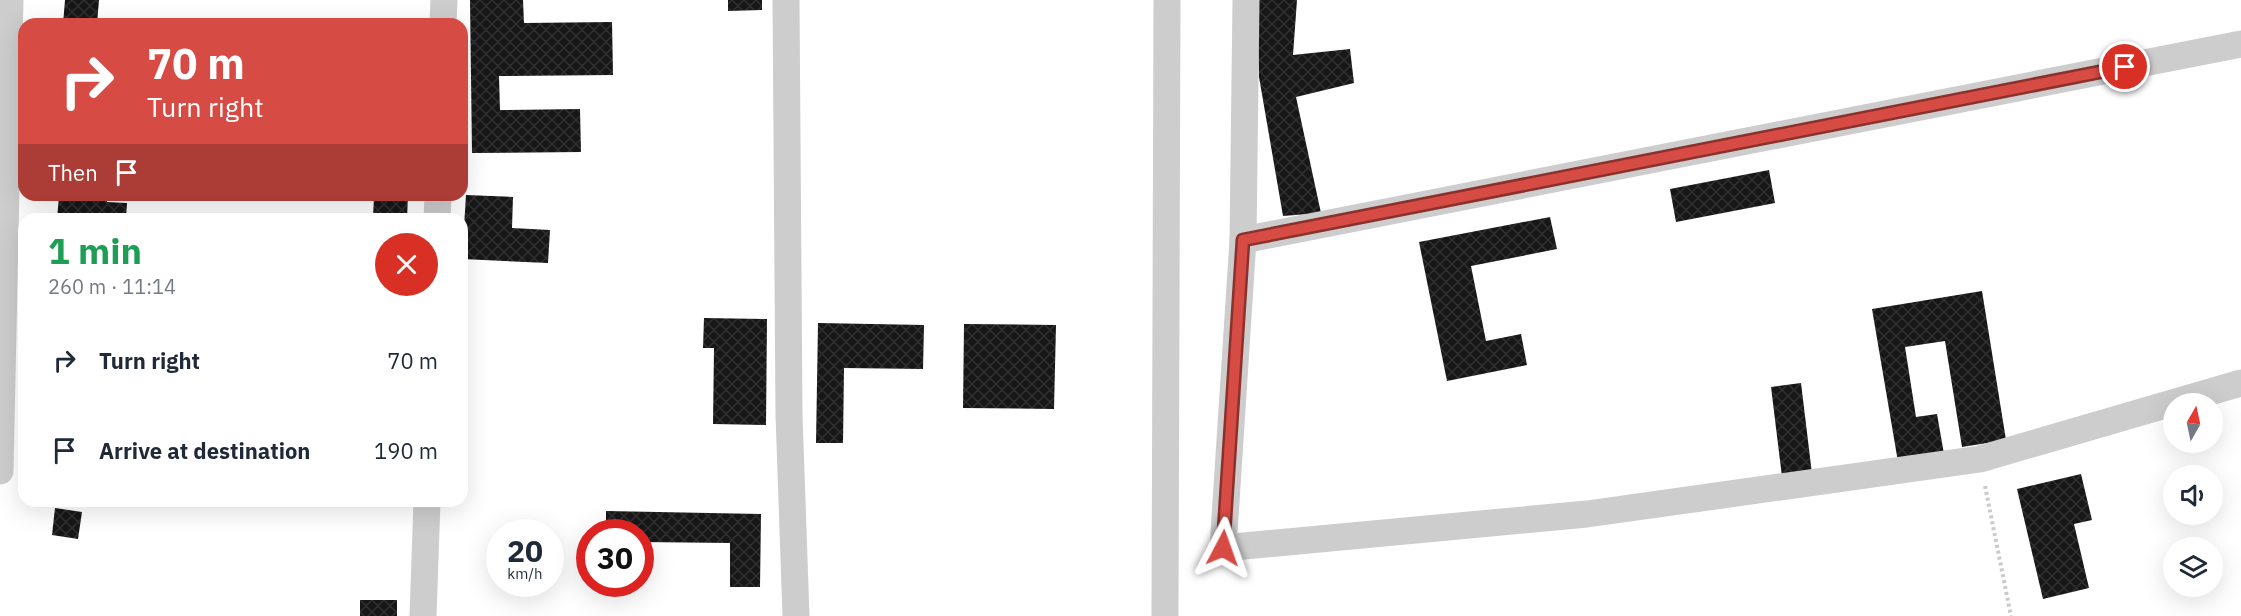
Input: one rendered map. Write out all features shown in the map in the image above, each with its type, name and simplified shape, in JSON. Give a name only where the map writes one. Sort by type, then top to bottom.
[{"type":"street","points":[[0,471],[10,0]]},
{"type":"street","points":[[443,18],[444,0]]},
{"type":"street","points":[[786,0],[789,416],[796,616]]},
{"type":"street","points":[[1165,616],[1167,0]]},
{"type":"street","points":[[1246,0],[1243,240],[1223,548],[1587,514],[1980,459],[2241,383]]},
{"type":"street","points":[[1243,240],[2241,44]]},
{"type":"street","points":[[423,616],[427,507]]},
{"type":"path","points":[[1980,459],[2011,616]]},
{"type":"building","points":[[65,0],[99,0],[98,18],[64,18]]},
{"type":"building","points":[[470,0],[523,0],[524,23],[612,22],[613,75],[499,76],[500,110],[580,109],[581,152],[472,153]]},
{"type":"building","points":[[728,0],[762,0],[762,10],[728,11]]},
{"type":"building","points":[[1257,0],[1297,0],[1293,55],[1350,49],[1354,83],[1296,97],[1321,213],[1283,216],[1259,77]]},
{"type":"building","points":[[1769,170],[1775,203],[1676,222],[1670,189]]},
{"type":"building","points":[[468,195],[513,197],[512,228],[550,230],[548,263],[468,259],[468,213],[465,213]]},
{"type":"building","points":[[58,201],[127,203],[126,213],[58,213]]},
{"type":"building","points":[[374,201],[408,201],[407,213],[373,213]]},
{"type":"building","points":[[1550,217],[1557,249],[1471,266],[1486,341],[1521,334],[1527,365],[1447,381],[1419,242]]},
{"type":"building","points":[[1982,291],[2006,440],[1962,447],[1945,341],[1905,347],[1916,417],[1937,414],[1944,454],[1898,462],[1872,309]]},
{"type":"building","points":[[704,318],[767,319],[766,425],[713,424],[714,348],[703,348]]},
{"type":"building","points":[[818,323],[924,325],[923,369],[844,368],[843,443],[816,443]]},
{"type":"building","points":[[964,324],[1056,325],[1054,409],[963,408]]},
{"type":"building","points":[[1801,383],[1813,482],[1783,485],[1771,387]]},
{"type":"building","points":[[2081,474],[2092,520],[2074,524],[2089,588],[2043,599],[2017,489]]},
{"type":"building","points":[[55,508],[82,512],[78,539],[52,535]]},
{"type":"building","points":[[606,511],[761,514],[760,587],[730,587],[730,543],[654,542],[654,519],[606,519]]},
{"type":"building","points":[[360,600],[397,600],[397,616],[360,616]]},
{"type":"route","points":[[1223,548],[1243,240],[2125,67]]}]
